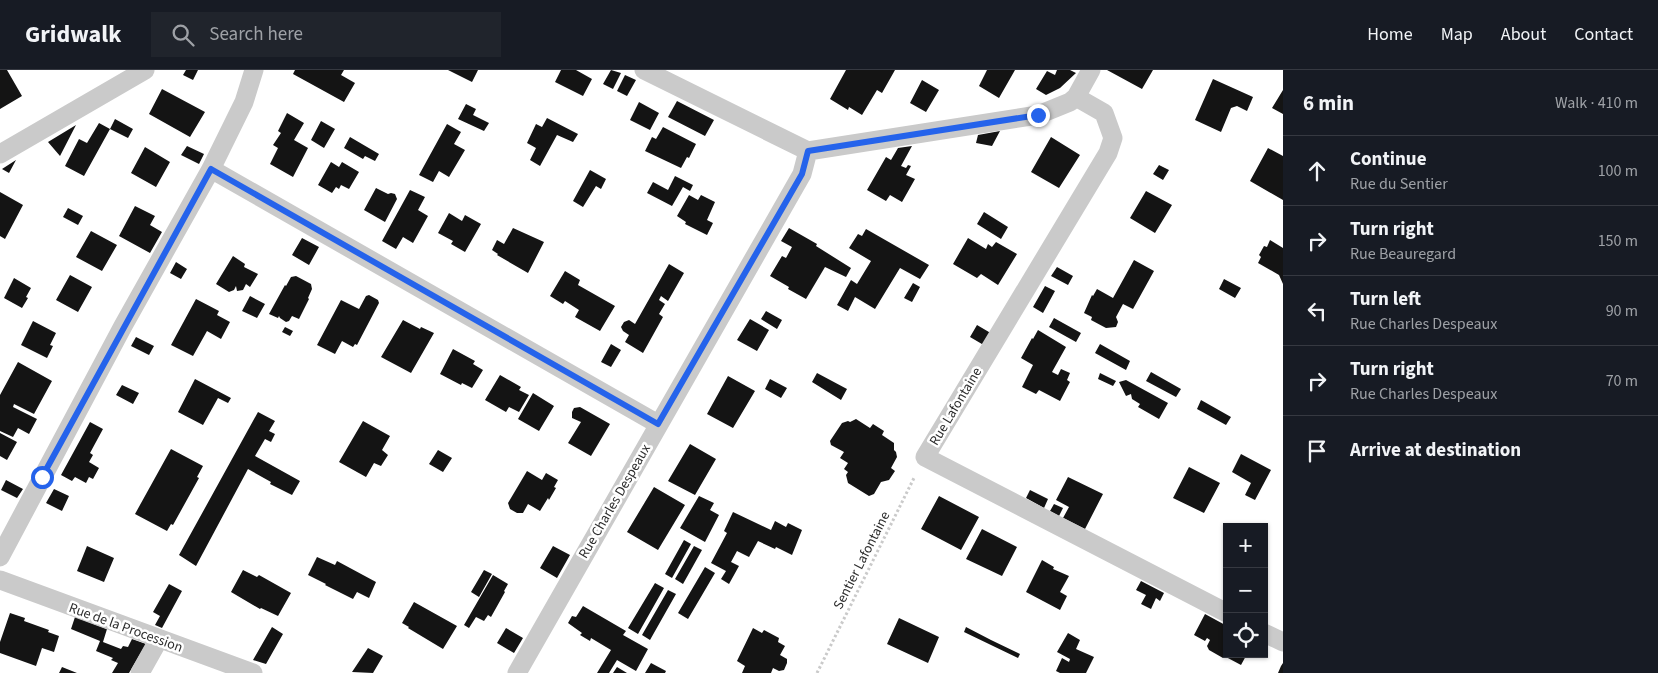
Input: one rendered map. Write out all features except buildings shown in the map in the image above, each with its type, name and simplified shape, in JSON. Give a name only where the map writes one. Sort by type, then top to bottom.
[{"type":"street","points":[[0,154],[145,70]]},
{"type":"street","points":[[0,557],[119,335],[211,169],[244,102],[254,70]]},
{"type":"street","points":[[644,70],[808,151],[1038,115],[1070,102],[1076,97],[1091,70]]},
{"type":"street","name":"Rue Lafontaine","points":[[1076,97],[1104,112],[1113,138],[1108,153],[925,457],[1223,611]]},
{"type":"street","name":"Rue Charles Despeaux","points":[[517,673],[802,174],[808,151]]},
{"type":"street","points":[[211,169],[658,424]]},
{"type":"street","name":"Rue de la Procession","points":[[0,580],[253,673]]},
{"type":"street","points":[[1268,634],[1283,642]]},
{"type":"street","points":[[140,673],[159,639]]},
{"type":"path","name":"Sentier Lafontaine","points":[[817,673],[925,457]]},
{"type":"route","points":[[42,477],[123,326],[211,169],[658,424],[802,174],[808,151],[1038,115]]}]
